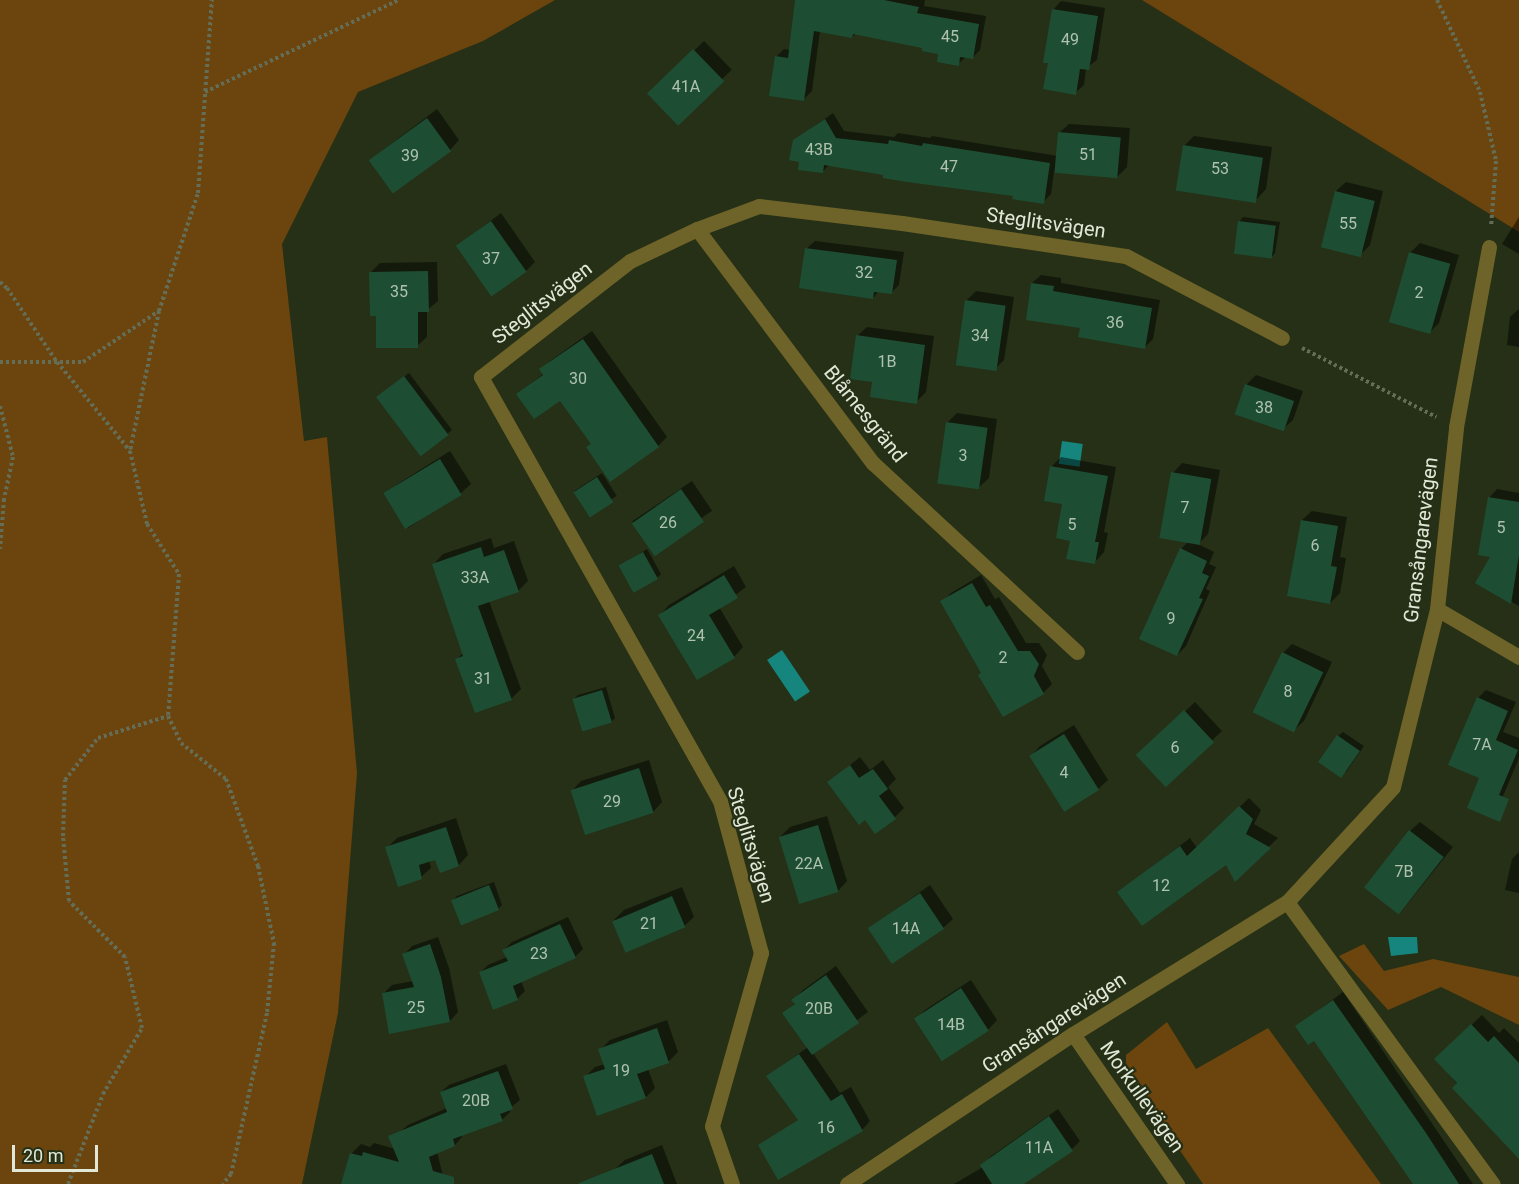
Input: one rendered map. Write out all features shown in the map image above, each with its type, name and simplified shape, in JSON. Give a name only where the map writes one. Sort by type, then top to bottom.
[{"type":"street","name":"Steglitsvägen","points":[[732,1184],[712,1126],[761,953],[720,801],[481,377],[630,261],[697,229],[759,206],[902,223],[1126,256],[1282,338]]},
{"type":"street","name":"Blåmesgränd","points":[[697,229],[873,463],[1077,652]]},
{"type":"street","name":"Gransångarevägen","points":[[847,1184],[1073,1034],[1287,902],[1393,787],[1437,609],[1456,427],[1489,247]]},
{"type":"street","points":[[1437,609],[1519,657]]},
{"type":"street","points":[[1287,902],[1493,1184]]},
{"type":"street","name":"Morkullevägen","points":[[1073,1034],[1177,1184]]},
{"type":"path","points":[[212,0],[198,194],[159,311],[130,451],[147,524],[178,574],[168,716],[181,743],[226,779],[258,866],[274,943],[267,1013],[231,1174],[224,1184]]},
{"type":"path","points":[[205,93],[399,0]]},
{"type":"path","points":[[1437,0],[1480,92],[1496,160],[1489,247]]},
{"type":"path","points":[[0,282],[7,288],[57,362],[130,451]]},
{"type":"path","points":[[0,362],[83,362],[159,311]]},
{"type":"path","points":[[1282,338],[1456,427]]},
{"type":"path","points":[[0,406],[13,457],[4,499],[0,549]]},
{"type":"path","points":[[68,1184],[104,1094],[142,1028],[125,957],[69,901],[63,836],[65,780],[98,738],[168,716]]},
{"type":"shaded area","points":[[0,0],[555,0],[483,41],[358,92],[282,244],[304,441],[327,437],[357,773],[338,1013],[302,1184],[0,1184]]},
{"type":"shaded area","points":[[1142,0],[1519,0],[1519,232]]},
{"type":"shaded area","points":[[1364,944],[1384,971],[1433,959],[1519,977],[1519,1025],[1441,987],[1388,1010],[1339,956]]},
{"type":"shaded area","points":[[1167,1022],[1196,1069],[1268,1028],[1381,1184],[1203,1184],[1126,1072],[1126,1055]]},
{"type":"water","points":[[1062,441],[1083,444],[1080,467],[1059,464]]},
{"type":"water","points":[[782,650],[810,691],[795,702],[767,660]]},
{"type":"water","points":[[1388,937],[1417,937],[1418,953],[1391,956]]},
{"type":"building","points":[[795,0],[884,0],[919,7],[917,13],[979,24],[973,59],[960,57],[959,66],[937,62],[938,54],[922,51],[922,48],[853,34],[852,38],[814,31],[804,101],[769,96],[775,56],[788,58]]},
{"type":"building","points":[[1052,9],[1098,16],[1089,70],[1080,69],[1076,95],[1043,89],[1048,63],[1043,63]]},
{"type":"building","points":[[693,49],[724,81],[678,126],[647,93]]},
{"type":"building","points":[[427,118],[451,151],[393,193],[369,160]]},
{"type":"building","points":[[825,119],[836,138],[888,144],[889,140],[922,146],[923,143],[1050,163],[1044,204],[1012,199],[1013,196],[883,178],[883,175],[824,165],[823,173],[798,170],[799,162],[789,160],[793,140]]},
{"type":"building","points":[[1058,132],[1121,137],[1117,178],[1054,173]]},
{"type":"building","points":[[1183,145],[1263,158],[1256,203],[1176,190]]},
{"type":"building","points":[[1335,191],[1375,201],[1361,257],[1321,247]]},
{"type":"building","points":[[491,221],[527,272],[491,296],[456,246]]},
{"type":"building","points":[[1238,221],[1276,226],[1272,258],[1234,254]]},
{"type":"building","points":[[805,248],[897,260],[892,294],[874,292],[873,299],[799,288]]},
{"type":"building","points":[[1409,252],[1450,264],[1430,334],[1389,322]]},
{"type":"building","points":[[428,271],[429,312],[418,312],[418,348],[376,348],[376,316],[370,316],[369,272]]},
{"type":"building","points":[[1031,283],[1054,286],[1053,291],[1152,308],[1145,349],[1078,337],[1080,328],[1026,320]]},
{"type":"building","points":[[965,300],[1006,306],[996,371],[956,365]]},
{"type":"building","points":[[856,335],[925,345],[917,404],[870,397],[872,382],[850,379]]},
{"type":"building","points":[[583,339],[659,447],[610,482],[586,447],[591,444],[560,401],[534,419],[516,394],[543,375],[539,369]]},
{"type":"building","points":[[404,376],[449,435],[421,456],[376,397]]},
{"type":"building","points":[[1245,384],[1294,401],[1284,431],[1235,414]]},
{"type":"building","points":[[946,422],[988,428],[979,489],[937,483]]},
{"type":"building","points":[[440,459],[462,495],[405,529],[383,493]]},
{"type":"building","points":[[1050,466],[1108,476],[1095,542],[1099,542],[1095,564],[1066,559],[1070,541],[1056,538],[1062,504],[1044,501]]},
{"type":"building","points":[[1171,472],[1211,479],[1200,545],[1159,538]]},
{"type":"building","points":[[597,477],[613,502],[590,517],[574,492]]},
{"type":"building","points":[[681,489],[704,522],[655,556],[632,523]]},
{"type":"building","points":[[1488,497],[1519,502],[1519,555],[1511,604],[1475,583],[1490,557],[1478,555]]},
{"type":"building","points":[[1301,520],[1338,526],[1331,566],[1337,567],[1330,604],[1287,596]]},
{"type":"building","points":[[481,547],[484,557],[504,550],[519,592],[478,606],[512,700],[475,713],[455,659],[463,656],[432,564]]},
{"type":"building","points":[[1180,548],[1207,561],[1202,573],[1209,576],[1199,598],[1203,599],[1177,656],[1139,639]]},
{"type":"building","points":[[643,552],[658,579],[634,593],[619,566]]},
{"type":"building","points":[[724,575],[738,598],[709,615],[735,658],[697,680],[658,615]]},
{"type":"building","points":[[972,583],[986,607],[990,605],[1018,651],[1030,651],[1039,664],[1034,676],[1044,694],[1003,717],[978,675],[981,673],[940,601]]},
{"type":"building","points":[[1282,652],[1323,672],[1294,732],[1253,712]]},
{"type":"building","points":[[602,690],[612,723],[582,732],[572,699]]},
{"type":"building","points":[[1477,697],[1508,711],[1496,740],[1518,750],[1499,795],[1509,799],[1500,822],[1467,808],[1479,778],[1448,765]]},
{"type":"building","points":[[1184,710],[1214,742],[1166,787],[1136,755]]},
{"type":"building","points":[[1064,734],[1099,790],[1064,812],[1029,756]]},
{"type":"building","points":[[1337,735],[1360,751],[1341,778],[1318,762]]},
{"type":"building","points":[[850,765],[859,778],[873,769],[888,789],[879,796],[896,819],[875,834],[865,820],[859,825],[827,782]]},
{"type":"building","points":[[639,768],[654,813],[585,835],[571,790]]},
{"type":"building","points":[[1239,806],[1253,819],[1246,834],[1271,848],[1235,882],[1226,865],[1142,926],[1117,892],[1180,846],[1187,856]]},
{"type":"building","points":[[818,825],[838,892],[799,904],[779,837]]},
{"type":"building","points":[[446,827],[459,866],[440,873],[435,860],[419,865],[422,879],[398,887],[385,847]]},
{"type":"building","points":[[1409,830],[1444,857],[1399,915],[1364,888]]},
{"type":"building","points":[[489,885],[499,910],[461,925],[451,900]]},
{"type":"building","points":[[920,893],[944,929],[892,964],[868,928]]},
{"type":"building","points":[[672,896],[685,927],[625,953],[612,921]]},
{"type":"building","points":[[560,924],[576,958],[513,986],[518,1000],[493,1010],[479,972],[508,961],[502,950]]},
{"type":"building","points":[[430,944],[441,977],[450,1022],[389,1034],[382,993],[414,987],[402,954]]},
{"type":"building","points":[[826,975],[859,1023],[812,1055],[782,1013],[795,1004],[791,1000]]},
{"type":"building","points":[[961,988],[989,1031],[942,1061],[914,1018]]},
{"type":"building","points":[[1333,1000],[1459,1184],[1413,1184],[1314,1041],[1308,1045],[1295,1026]]},
{"type":"building","points":[[1471,1024],[1488,1042],[1494,1036],[1519,1063],[1519,1159],[1452,1088],[1457,1083],[1434,1059]]},
{"type":"building","points":[[657,1028],[669,1063],[637,1074],[646,1098],[597,1116],[583,1076],[605,1069],[598,1049]]},
{"type":"building","points":[[799,1054],[831,1101],[842,1094],[863,1131],[778,1180],[758,1145],[798,1120],[766,1076]]},
{"type":"building","points":[[498,1071],[513,1109],[500,1114],[503,1121],[453,1139],[455,1146],[429,1157],[433,1171],[454,1177],[454,1184],[341,1184],[350,1153],[362,1156],[363,1152],[399,1162],[388,1136],[447,1112],[440,1092]]},
{"type":"building","points":[[1049,1116],[1073,1151],[1024,1184],[992,1184],[980,1165]]},
{"type":"building","points":[[652,1154],[664,1184],[579,1184],[579,1183]]}]
